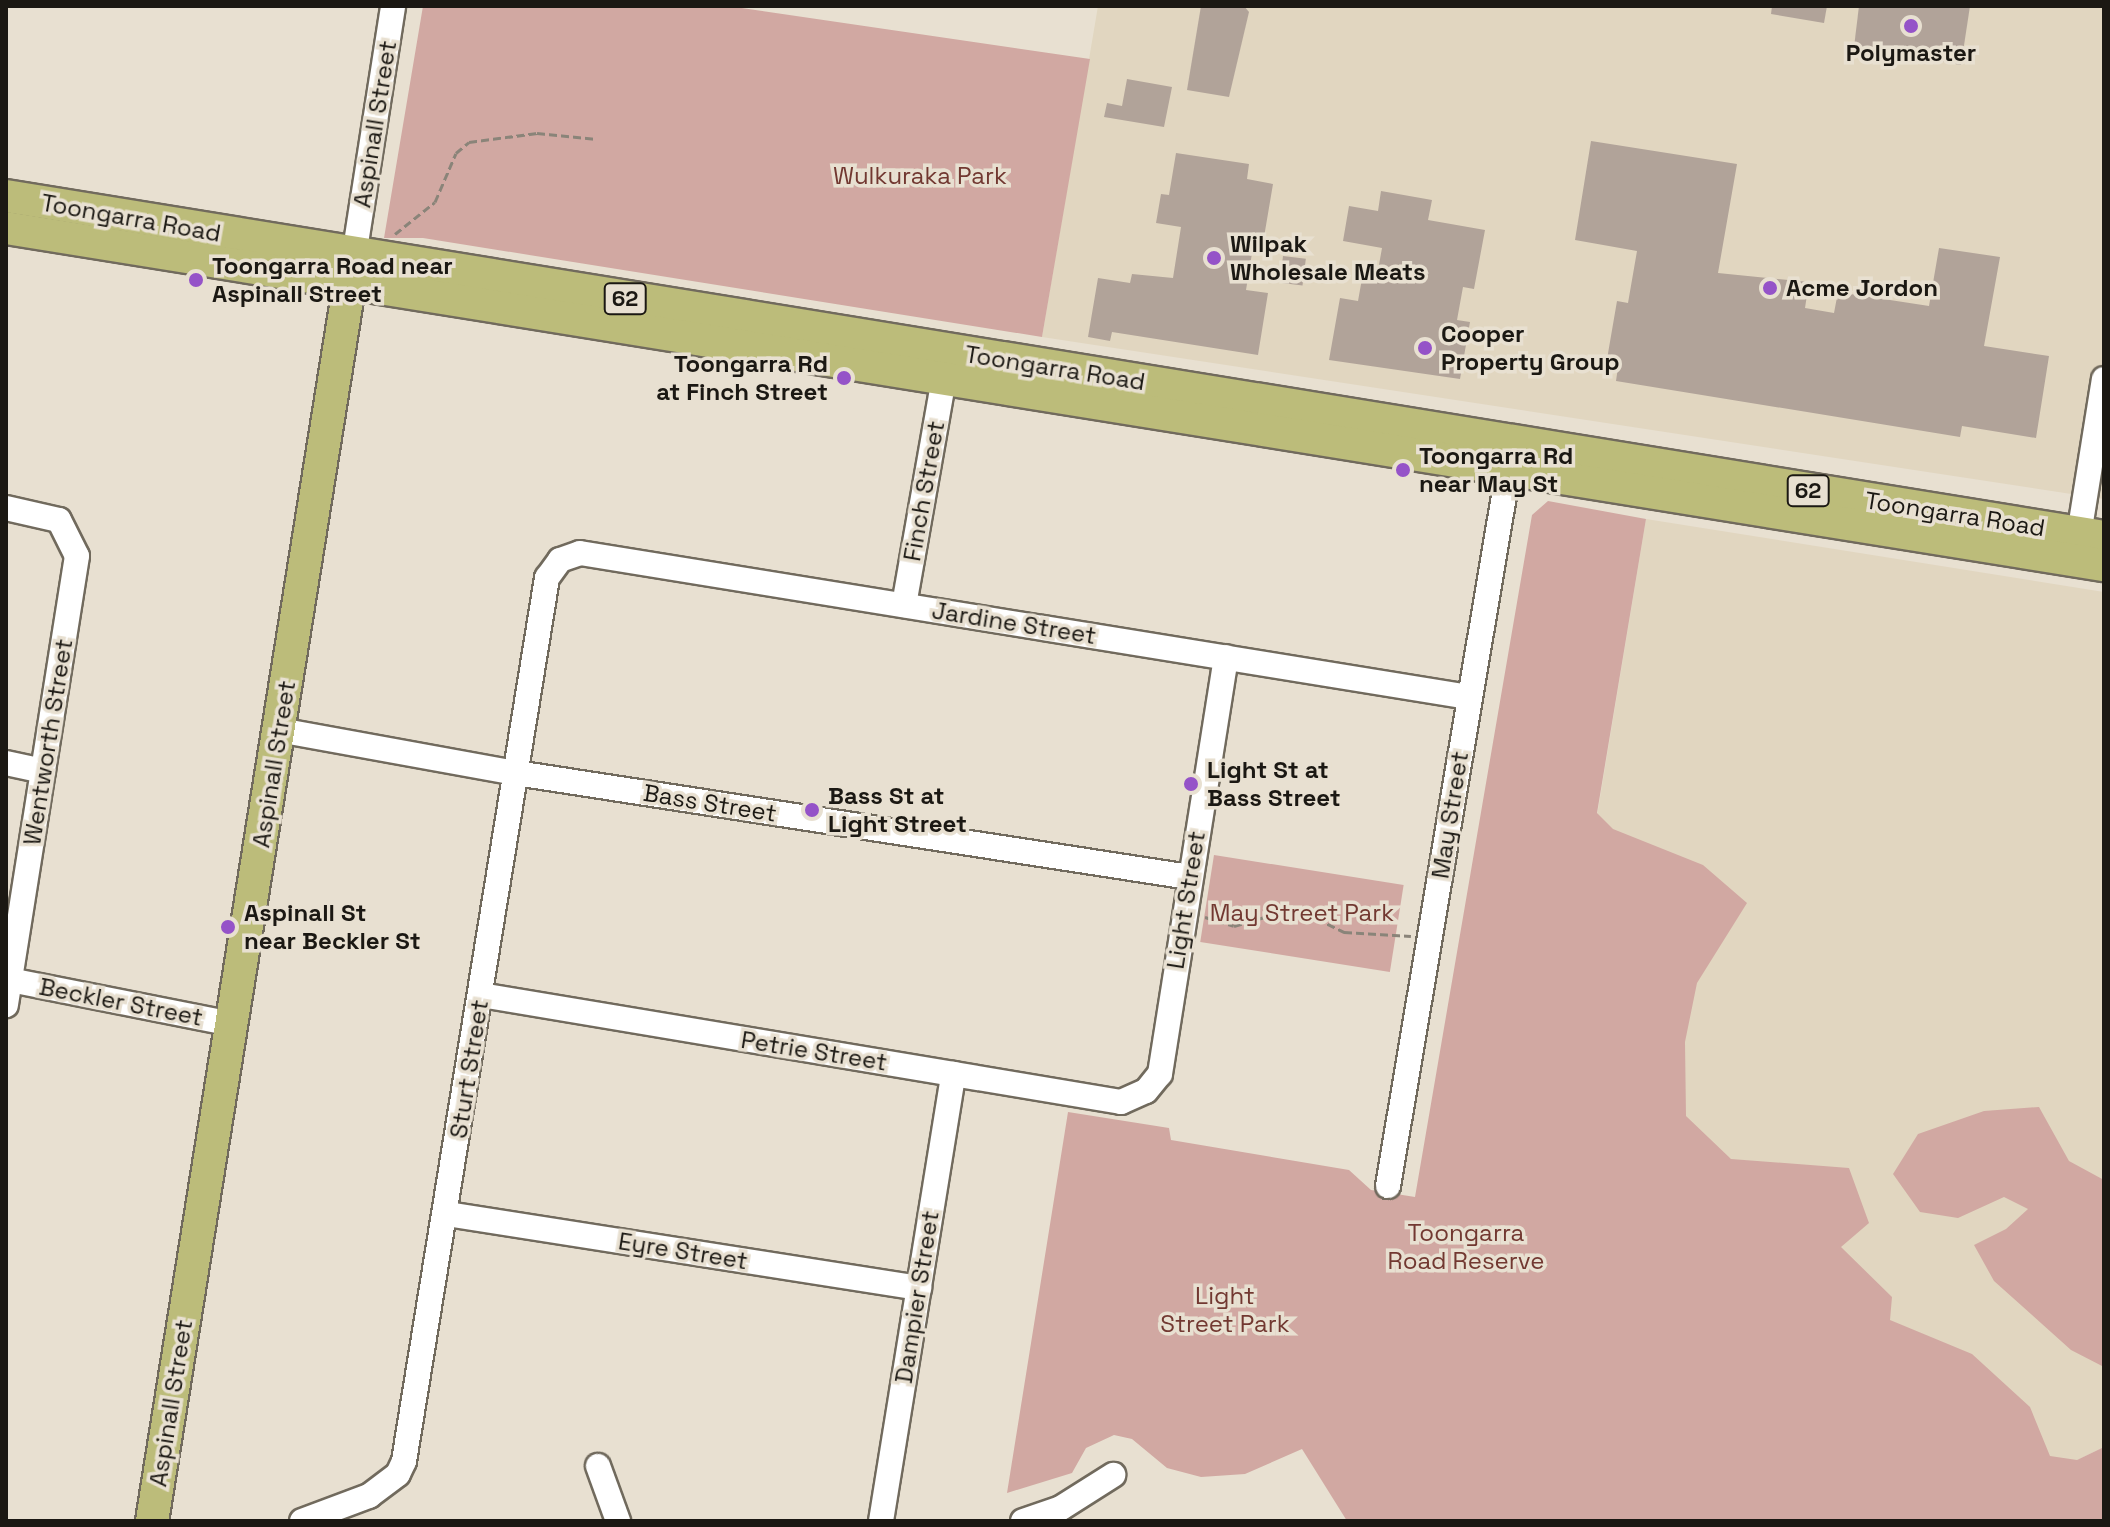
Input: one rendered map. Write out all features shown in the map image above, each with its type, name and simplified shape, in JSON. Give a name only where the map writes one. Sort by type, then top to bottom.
[{"type":"main road","name":"Toongarra Road","points":[[6,196],[352,271],[944,378],[1511,457]]},
{"type":"main road","name":"Toongarra Road","points":[[6,228],[352,271],[2090,549]]},
{"type":"main road","name":"Aspinall Street","points":[[152,1521],[352,271]]},
{"type":"street","name":"Aspinall Street","points":[[352,271],[393,6]]},
{"type":"street","name":"Finch Street","points":[[904,605],[944,378]]},
{"type":"street","points":[[2090,549],[2104,379]]},
{"type":"street","name":"May Street","points":[[1388,1186],[1511,457]]},
{"type":"street","name":"Wentworth Street","points":[[6,508],[46,514],[67,528],[77,556],[6,1005]]},
{"type":"street","name":"Jardine Street","points":[[560,560],[580,553],[1469,697]]},
{"type":"street","name":"Sturt Street","points":[[302,1521],[369,1496],[398,1474],[447,1214],[547,578],[560,560]]},
{"type":"street","name":"Light Street","points":[[1146,1091],[1160,1074],[1226,657]]},
{"type":"street","name":"Bass Street","points":[[279,730],[516,773],[1189,877]]},
{"type":"street","points":[[6,763],[43,771]]},
{"type":"street","name":"Beckler Street","points":[[10,980],[232,1024]]},
{"type":"street","name":"Petrie Street","points":[[481,995],[1121,1102],[1146,1091]]},
{"type":"street","name":"Dampier Street","points":[[881,1521],[953,1074]]},
{"type":"street","name":"Eyre Street","points":[[447,1214],[919,1288]]},
{"type":"street","points":[[598,1466],[618,1521]]},
{"type":"street","points":[[1023,1521],[1061,1508],[1113,1475]]},
{"type":"path","points":[[383,232],[396,234],[430,207],[456,153],[469,142],[537,133],[597,139]]},
{"type":"path","points":[[1183,922],[1208,917],[1234,926],[1295,908],[1344,932],[1430,939]]},
{"type":"shaded area","points":[[1098,6],[2104,6],[2104,499],[1042,337]]},
{"type":"shaded area","points":[[1646,519],[2104,592],[2104,1447],[2057,1470],[1516,1306]]},
{"type":"green space","name":"Wulkuraka Park","points":[[423,6],[728,6],[1090,59],[1042,337],[423,238],[384,238]]},
{"type":"green space","points":[[1548,501],[1646,519],[1597,813],[1613,829],[1703,865],[1747,903],[1697,983],[1685,1042],[1686,1116],[1731,1159],[1849,1168],[1869,1223],[1841,1247],[1892,1297],[1890,1320],[1972,1354],[2030,1407],[2050,1456],[2077,1460],[2104,1447],[2104,1521],[1347,1521],[1302,1449],[1245,1474],[1201,1477],[1167,1468],[1132,1439],[1114,1435],[1086,1448],[1072,1473],[1007,1493],[1068,1112],[1169,1128],[1171,1140],[1349,1170],[1371,1190],[1415,1197],[1532,515]]},
{"type":"green space","name":"May Street Park","points":[[1214,855],[1404,885],[1390,972],[1200,942]]},
{"type":"green space","points":[[2039,1107],[2069,1161],[2104,1180],[2104,1367],[2071,1350],[1994,1281],[1974,1245],[2006,1229],[2028,1209],[2004,1197],[1958,1218],[1920,1212],[1893,1174],[1918,1134],[1984,1111]]},
{"type":"building","points":[[1201,6],[1244,6],[1249,12],[1229,97],[1187,90]]},
{"type":"building","points":[[1772,6],[1827,6],[1824,23],[1771,14]]},
{"type":"building","name":"Polymaster","points":[[1859,6],[1970,6],[1961,65],[1854,47]]},
{"type":"building","points":[[1127,79],[1172,87],[1164,127],[1104,117],[1107,103],[1122,106]]},
{"type":"building","name":"Acme Jordon","points":[[1591,141],[1737,164],[1718,273],[1809,282],[1805,308],[1834,313],[1838,292],[1929,306],[1939,248],[2000,257],[1984,346],[2049,356],[2036,438],[1962,426],[1960,437],[1616,381],[1618,367],[1606,365],[1617,301],[1628,303],[1637,251],[1575,240]]},
{"type":"building","name":"Wilpak Wholesale Meats","points":[[1176,153],[1249,164],[1247,179],[1273,184],[1263,243],[1254,241],[1246,290],[1268,293],[1258,355],[1112,332],[1110,341],[1088,337],[1098,278],[1130,283],[1132,274],[1173,278],[1181,227],[1156,223],[1161,194],[1169,195]]},
{"type":"building","points":[[1381,191],[1432,200],[1428,220],[1485,230],[1474,289],[1463,287],[1457,320],[1470,322],[1460,379],[1329,360],[1340,298],[1358,301],[1363,273],[1377,276],[1382,248],[1343,241],[1349,206],[1378,211]]},
{"type":"building","points":[[1283,256],[1306,259],[1303,286],[1280,283]]},
{"type":"place","name":"Polymaster","points":[[1911,26]]},
{"type":"place","name":"Wilpak Wholesale Meats","points":[[1214,258]]},
{"type":"place","name":"Toongarra Road near Aspinall Street","points":[[196,280]]},
{"type":"place","name":"Acme Jordon","points":[[1770,288]]},
{"type":"place","name":"Cooper Property Group","points":[[1425,348]]},
{"type":"place","name":"Toongarra Rd at Finch Street","points":[[844,378]]},
{"type":"place","name":"Toongarra Rd near May St","points":[[1403,470]]},
{"type":"place","name":"Light St at Bass Street","points":[[1191,784]]},
{"type":"place","name":"Bass St at Light Street","points":[[812,810]]},
{"type":"place","name":"Aspinall St near Beckler St","points":[[228,927]]},
{"type":"park label","name":"Toongarra Road Reserve","points":[[1466,1247]]},
{"type":"park label","name":"Light Street Park","points":[[1225,1310]]}]
